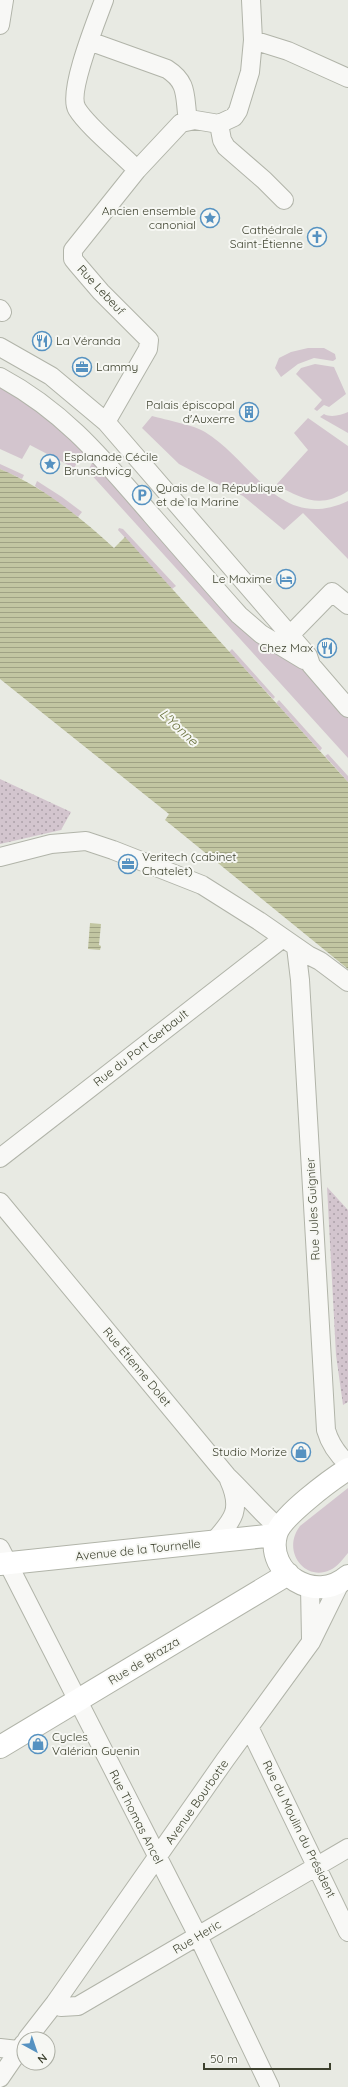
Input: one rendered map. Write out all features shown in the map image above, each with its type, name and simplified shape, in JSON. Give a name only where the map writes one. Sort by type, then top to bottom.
[{"type":"main road","points":[[344,1580],[326,1588],[310,1587],[298,1583],[280,1564],[276,1552],[277,1531],[290,1515],[348,1469]]},
{"type":"main road","name":"Avenue de la Tournelle","points":[[3,1559],[214,1541],[277,1531]]},
{"type":"main road","name":"Rue de Brazza","points":[[0,1747],[288,1574]]},
{"type":"street","points":[[0,25],[4,0]]},
{"type":"street","points":[[104,0],[89,41],[79,76],[75,98],[76,107],[85,119],[137,170]]},
{"type":"street","points":[[89,41],[167,69],[175,74],[185,88],[182,124],[219,124],[229,121],[238,112],[250,72],[253,40],[251,0]]},
{"type":"street","points":[[253,40],[288,51],[348,78]]},
{"type":"street","name":"Rue Lebeuf","points":[[106,422],[148,349],[149,340],[86,275],[74,259],[73,250],[137,170],[182,124]]},
{"type":"street","points":[[219,124],[226,147],[264,180],[284,200]]},
{"type":"street","points":[[0,347],[51,376],[106,422],[308,656],[311,664]]},
{"type":"street","points":[[0,377],[39,400],[84,438],[239,615],[261,634],[311,664],[348,708]]},
{"type":"street","points":[[290,635],[332,592],[348,605]]},
{"type":"street","points":[[0,857],[51,844],[86,841],[202,885],[320,961],[348,982]]},
{"type":"street","name":"Rue du Port Gerbault","points":[[0,1158],[289,942]]},
{"type":"street","name":"Rue Jules Guignier","points":[[289,942],[300,980],[326,1430],[330,1442],[338,1454],[348,1464]]},
{"type":"street","name":"Rue Étienne Dolet","points":[[0,1202],[227,1476],[243,1491],[277,1531]]},
{"type":"street","points":[[214,1541],[229,1523],[236,1508],[236,1496],[227,1476]]},
{"type":"street","name":"Rue Thomas Ancel","points":[[3,1559],[78,1700],[198,1936],[270,2087]]},
{"type":"street","name":"Avenue Bourbotte","points":[[33,2031],[55,2003],[311,1642],[344,1580]]},
{"type":"street","points":[[310,1587],[311,1642]]},
{"type":"street","name":"Rue du Moulin du Président","points":[[250,1727],[348,1932]]},
{"type":"street","name":"Rue Heric","points":[[55,2003],[61,2007],[78,2006],[342,1851]]},
{"type":"street","points":[[0,2048],[16,2045]]},
{"type":"street","name":"Avenue Bourbotte","points":[[0,2078],[16,2054]]},
{"type":"shaded area","points":[[308,348],[324,348],[335,354],[336,359],[333,361],[314,358],[298,364],[281,377],[275,368],[279,358],[291,352]]},
{"type":"shaded area","points":[[315,364],[334,367],[346,394],[329,407],[324,405],[317,411],[314,409],[322,400],[296,374],[301,368]]},
{"type":"shaded area","points":[[0,382],[85,449],[74,468],[30,445],[22,459],[0,449]]},
{"type":"shaded area","points":[[348,412],[348,433],[320,417],[324,414],[333,416]]},
{"type":"shaded area","points":[[152,416],[187,425],[205,432],[222,445],[269,490],[285,501],[303,508],[324,508],[348,501],[348,559],[303,513],[284,530],[243,496],[179,464],[142,428]]},
{"type":"shaded area","points":[[308,418],[348,446],[348,491],[329,500],[320,501],[303,498],[276,485],[308,450],[294,433]]},
{"type":"shaded area","points":[[94,459],[158,531],[302,664],[348,717],[348,758],[88,471]]},
{"type":"shaded area","points":[[0,464],[24,475],[22,479],[0,469]]},
{"type":"shaded area","points":[[37,481],[82,512],[78,517],[35,486]]},
{"type":"shaded area","points":[[119,528],[123,529],[176,586],[172,589],[118,530]]},
{"type":"shaded area","points":[[232,649],[275,697],[273,699],[229,652]]},
{"type":"shaded area","points":[[279,700],[322,748],[320,751],[276,703]]},
{"type":"shaded area","points":[[328,754],[348,776],[348,782],[325,756]]},
{"type":"shaded area","points":[[0,779],[71,812],[61,830],[0,844]]},
{"type":"shaded area","points":[[327,1187],[348,1210],[348,1402],[343,1405],[336,1355]]},
{"type":"shaded area","points":[[348,1488],[348,1553],[333,1569],[321,1573],[312,1572],[298,1562],[293,1545],[295,1536],[300,1526]]},
{"type":"water","name":"L'Yonne","points":[[0,469],[46,493],[74,514],[114,548],[125,537],[348,782],[348,969],[165,820],[169,814],[0,679]]},
{"type":"water","points":[[90,923],[101,924],[100,950],[88,949]]},
{"type":"place","name":"Ancien ensemble canonial","points":[[210,218]]},
{"type":"place","name":"Cathédrale Saint-Étienne","points":[[317,237]]},
{"type":"place","name":"La Véranda","points":[[42,341]]},
{"type":"place","name":"Lammy","points":[[82,367]]},
{"type":"place","name":"Palais épiscopal d'Auxerre","points":[[249,412]]},
{"type":"place","name":"Esplanade Cécile Brunschvicg","points":[[50,464]]},
{"type":"place","name":"Quais de la République et de la Marine","points":[[142,495]]},
{"type":"place","name":"Le Maxime","points":[[286,579]]},
{"type":"place","name":"Chez Max","points":[[327,648]]},
{"type":"place","name":"Veritech (cabinet Chatelet)","points":[[128,864]]},
{"type":"place","name":"Studio Morize","points":[[301,1452]]},
{"type":"place","name":"Cycles Valérian Guenin","points":[[38,1744]]}]
